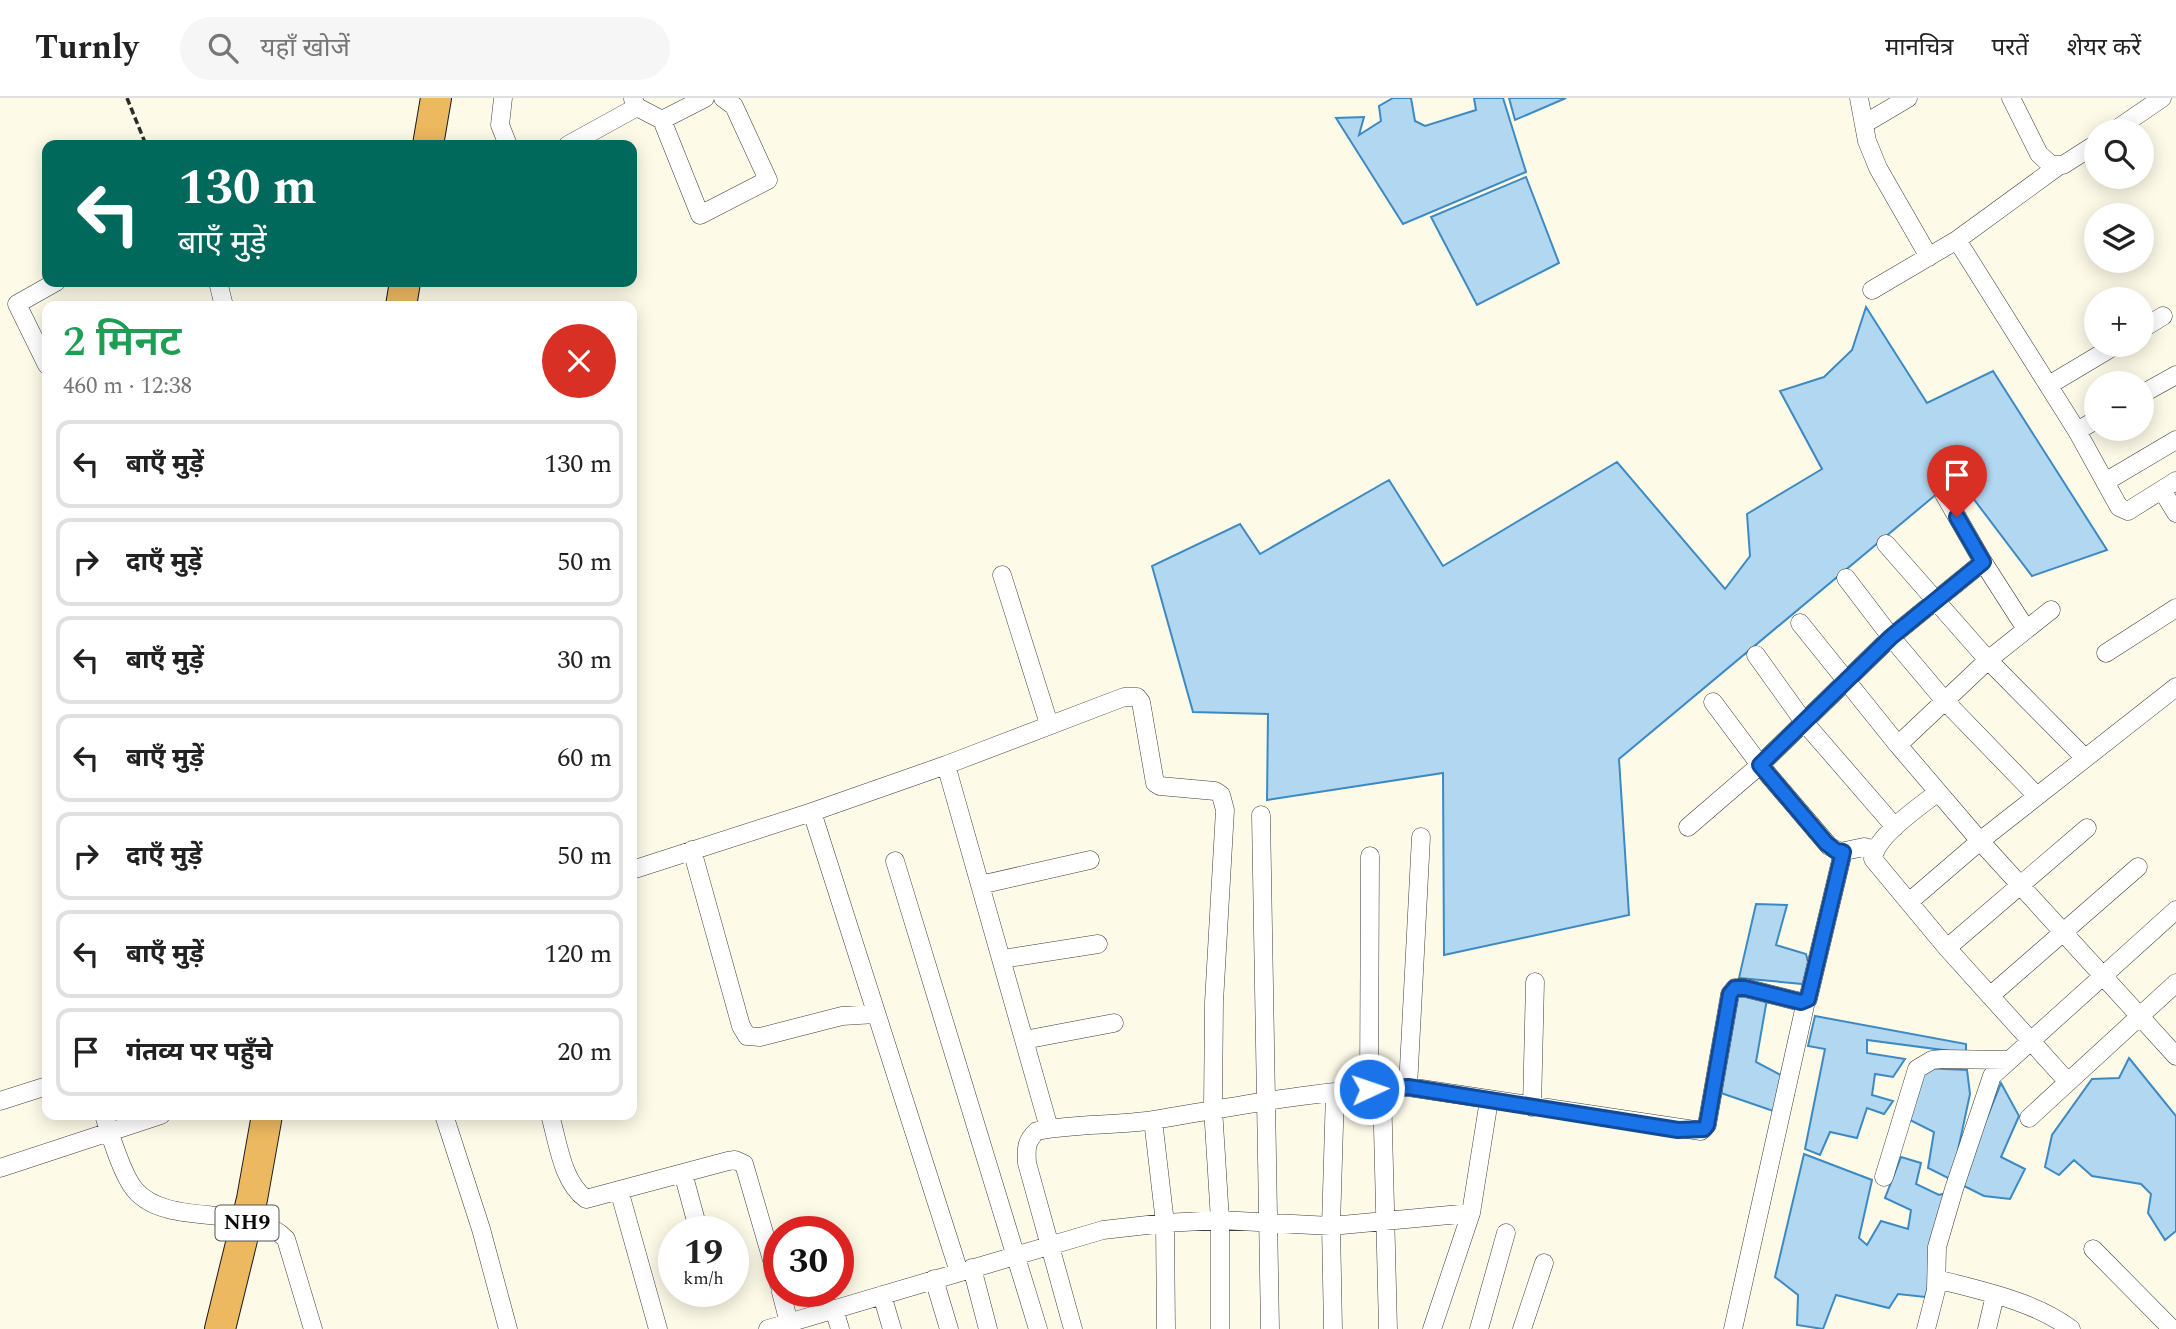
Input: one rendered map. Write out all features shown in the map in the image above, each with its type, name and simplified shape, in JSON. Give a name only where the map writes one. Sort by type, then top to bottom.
[{"type":"highway","points":[[429,140],[436,98]]},
{"type":"highway","name":"NH9","points":[[220,1329],[247,1221],[266,1120]]},
{"type":"street","points":[[503,98],[500,125],[506,140]]},
{"type":"street","points":[[662,120],[705,98]]},
{"type":"street","points":[[576,140],[635,103],[662,120],[700,215],[768,180],[734,106],[723,98]]},
{"type":"street","points":[[1859,98],[1867,141],[1878,168],[1929,257]]},
{"type":"street","points":[[1864,124],[1908,98]]},
{"type":"street","points":[[2011,98],[2039,154],[2046,162],[2057,166]]},
{"type":"street","points":[[2131,119],[2162,98]]},
{"type":"street","points":[[1872,290],[1957,240],[2057,166],[2084,152]]},
{"type":"street","points":[[1957,240],[2077,431],[2123,511],[2128,511],[2169,486],[2176,513]]},
{"type":"street","points":[[42,355],[17,304],[47,287]]},
{"type":"street","points":[[2154,322],[2164,316]]},
{"type":"street","points":[[2049,386],[2096,357]]},
{"type":"street","points":[[2154,387],[2176,375]]},
{"type":"street","points":[[2077,431],[2084,427]]},
{"type":"street","points":[[2105,482],[2176,440]]},
{"type":"street","points":[[1944,494],[2026,629]]},
{"type":"street","points":[[1886,544],[1988,660],[2085,758]]},
{"type":"street","points":[[1688,827],[1760,765],[1891,637],[1983,562]]},
{"type":"street","points":[[1002,575],[1049,724]]},
{"type":"street","points":[[1846,578],[1891,637],[1944,699],[2037,796]]},
{"type":"street","points":[[2106,653],[2176,608]]},
{"type":"street","points":[[1898,745],[1988,660],[2051,610]]},
{"type":"street","points":[[1800,623],[1898,745],[1980,841],[2104,977],[2173,1045]]},
{"type":"street","points":[[1756,655],[1804,722],[1895,827]]},
{"type":"street","points":[[1909,902],[1980,841],[2176,687]]},
{"type":"street","points":[[637,868],[946,765],[1129,695],[1137,697],[1141,702],[1155,783],[1160,786],[1215,792],[1221,795],[1224,801],[1214,1002],[1213,1108],[1220,1220],[1220,1329]]},
{"type":"street","points":[[1713,702],[1760,765],[1826,843],[1836,851],[1843,852],[1864,846],[1876,850]]},
{"type":"street","points":[[946,765],[1049,1128]]},
{"type":"street","points":[[1938,792],[1895,827],[1873,855],[1876,864],[1947,948],[2067,1081]]},
{"type":"street","points":[[812,812],[877,1014],[988,1329]]},
{"type":"street","points":[[1261,815],[1270,1329]]},
{"type":"street","points":[[1947,948],[2087,828]]},
{"type":"street","points":[[1408,1087],[1421,837]]},
{"type":"street","points":[[692,850],[741,1026],[750,1038],[842,1016],[877,1014]]},
{"type":"street","points":[[1733,1329],[1806,1001],[1843,852]]},
{"type":"street","points":[[1370,856],[1375,1088],[1387,1221],[1388,1329]]},
{"type":"street","points":[[980,885],[1090,860]]},
{"type":"street","points":[[895,861],[1038,1329]]},
{"type":"street","points":[[1990,996],[2138,867]]},
{"type":"street","points":[[1926,1329],[1937,1279],[1937,1247],[1992,1076],[2176,911]]},
{"type":"street","points":[[1002,959],[1098,944]]},
{"type":"street","points":[[1532,1107],[1535,982]]},
{"type":"street","points":[[2029,1118],[2176,983]]},
{"type":"street","points":[[1073,1329],[1027,1163],[1026,1146],[1029,1138],[1037,1131],[1153,1120],[1213,1108],[1335,1092],[1408,1087],[1701,1131],[1707,1125],[1730,994],[1735,988],[1745,988],[1806,1001]]},
{"type":"street","points":[[1024,1040],[1114,1023]]},
{"type":"street","points":[[1884,1177],[1917,1069],[1932,1060],[2007,1060]]},
{"type":"street","points":[[0,1101],[42,1088]]},
{"type":"street","points":[[1333,1329],[1331,1226],[1335,1092]]},
{"type":"street","points":[[1432,1329],[1471,1213],[1489,1100]]},
{"type":"street","points":[[0,1168],[107,1123],[127,1120]]},
{"type":"street","points":[[446,1120],[481,1229],[508,1329]]},
{"type":"street","points":[[551,1120],[570,1182],[576,1192],[586,1199],[735,1160],[744,1164],[763,1229]]},
{"type":"street","points":[[1153,1120],[1165,1223],[1166,1329]]},
{"type":"street","points":[[107,1123],[135,1190],[151,1201],[175,1210],[269,1226],[286,1239],[313,1329]]},
{"type":"street","points":[[683,1173],[695,1216]]},
{"type":"street","points":[[619,1190],[658,1329]]},
{"type":"street","points":[[781,1307],[780,1326],[1103,1230],[1220,1220],[1331,1226],[1471,1213]]},
{"type":"street","points":[[1479,1329],[1506,1233]]},
{"type":"street","points":[[2093,1249],[2172,1329]]},
{"type":"street","points":[[1522,1329],[1544,1262]]},
{"type":"street","points":[[934,1279],[949,1329]]},
{"type":"street","points":[[1937,1279],[2044,1312],[2071,1329]]},
{"type":"street","points":[[882,1295],[892,1329]]},
{"type":"street","points":[[1987,1329],[1995,1295]]},
{"type":"street","points":[[834,1309],[840,1329]]},
{"type":"path","points":[[127,98],[144,140]]},
{"type":"water","points":[[1393,98],[1411,98],[1415,121],[1425,126],[1476,110],[1474,98],[1503,98],[1526,172],[1403,224],[1336,118],[1364,117],[1359,135],[1381,121],[1379,106]]},
{"type":"water","points":[[1509,98],[1566,98],[1515,120]]},
{"type":"water","points":[[1526,177],[1559,263],[1477,305],[1431,217]]},
{"type":"water","points":[[1866,307],[1927,403],[1993,371],[2107,550],[2032,576],[1957,477],[1619,759],[1629,915],[1444,955],[1443,773],[1267,800],[1268,714],[1193,712],[1152,566],[1240,524],[1260,554],[1389,480],[1443,566],[1617,462],[1725,589],[1750,556],[1747,514],[1822,469],[1780,391],[1824,377],[1852,350]]},
{"type":"water","points":[[1756,904],[1787,905],[1776,945],[1806,954],[1814,985],[1739,978]]},
{"type":"water","points":[[1727,992],[1767,999],[1756,1062],[1790,1080],[1779,1113],[1721,1093]]},
{"type":"water","points":[[1815,1016],[1966,1044],[1966,1053],[1867,1040],[1867,1053],[1905,1059],[1893,1077],[1875,1074],[1872,1095],[1893,1101],[1884,1114],[1867,1108],[1857,1138],[1830,1132],[1820,1155],[1805,1149],[1825,1049],[1808,1046]]},
{"type":"water","points":[[2129,1058],[2176,1116],[2176,1231],[2165,1240],[2148,1213],[2151,1194],[2141,1184],[2092,1176],[2074,1160],[2059,1175],[2045,1167],[2052,1135],[2092,1079],[2119,1078]]},
{"type":"water","points":[[1924,1068],[1967,1070],[1970,1094],[1958,1150],[1971,1157],[2001,1083],[2019,1116],[2001,1157],[2025,1169],[2010,1199],[1984,1196],[1928,1168],[1934,1132],[1906,1118]]},
{"type":"water","points":[[1804,1154],[1872,1180],[1859,1238],[1867,1245],[1881,1221],[1908,1229],[1911,1210],[1885,1198],[1901,1157],[1921,1163],[1916,1184],[1939,1195],[1959,1189],[1925,1297],[1898,1294],[1889,1308],[1836,1295],[1823,1329],[1797,1325],[1798,1295],[1775,1277]]},
{"type":"route","points":[[1369,1089],[1408,1087],[1678,1130],[1704,1129],[1707,1125],[1730,994],[1738,987],[1801,1002],[1808,999],[1843,852],[1832,849],[1826,843],[1760,765],[1891,637],[1983,562],[1957,517]]}]
